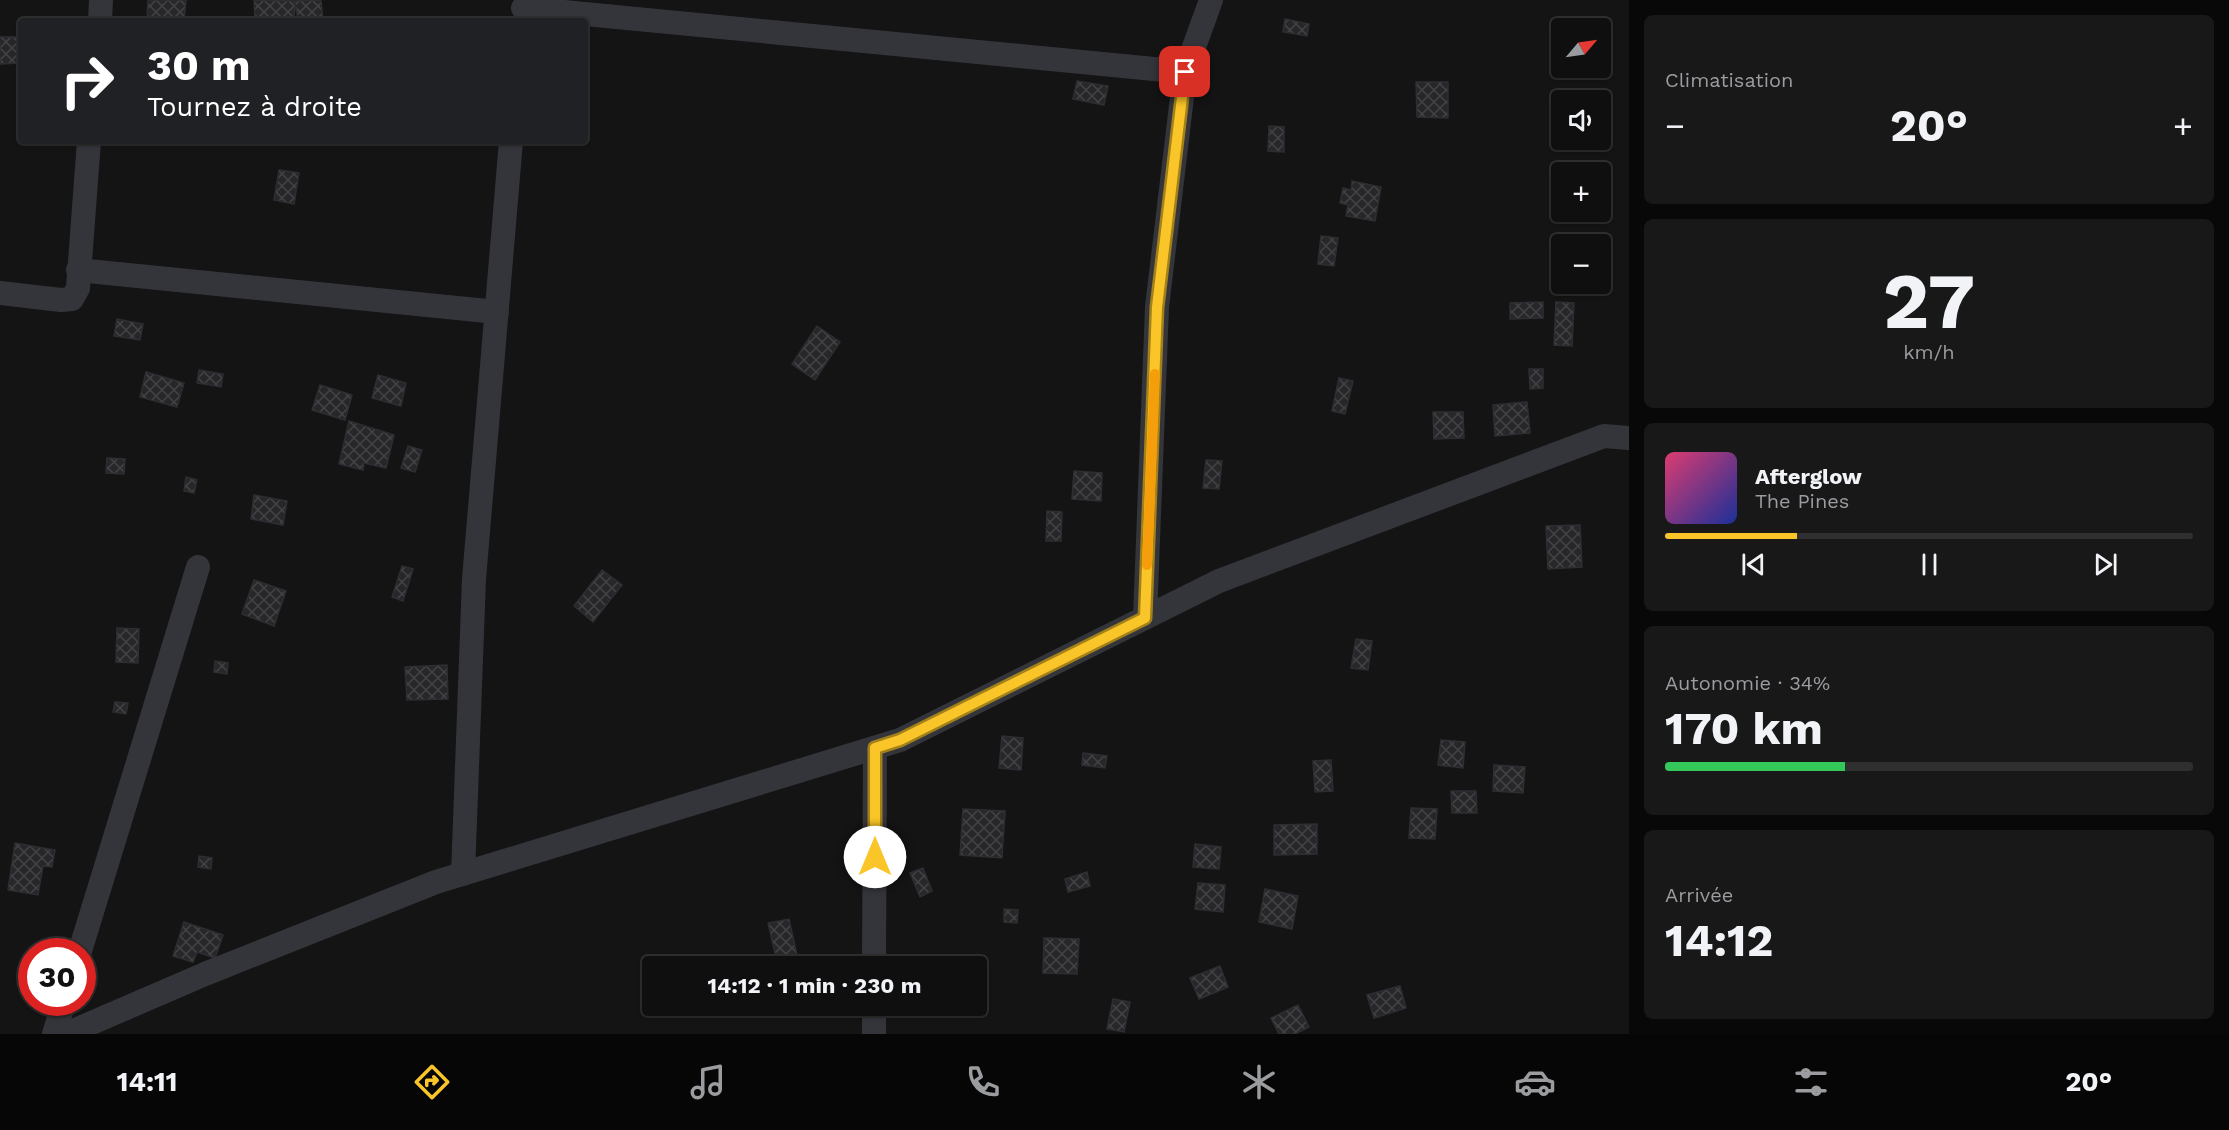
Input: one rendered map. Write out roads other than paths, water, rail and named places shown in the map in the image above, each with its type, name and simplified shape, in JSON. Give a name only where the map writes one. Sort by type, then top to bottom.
[{"type":"street","points":[[100,18],[101,0]]},
{"type":"street","points":[[1145,618],[1157,307],[1185,72],[1211,0]]},
{"type":"street","points":[[523,10],[1185,72]]},
{"type":"street","points":[[0,293],[61,300],[72,299],[78,288],[89,144]]},
{"type":"street","points":[[463,874],[474,579],[511,144]]},
{"type":"street","points":[[78,270],[497,312]]},
{"type":"street","points":[[66,1034],[205,974],[436,882],[900,740],[1219,581],[1604,436],[1629,438]]},
{"type":"street","points":[[84,938],[198,567]]},
{"type":"street","points":[[874,956],[875,748]]},
{"type":"street","points":[[54,1034],[60,1016]]},
{"type":"street","points":[[874,1016],[874,1034]]}]
